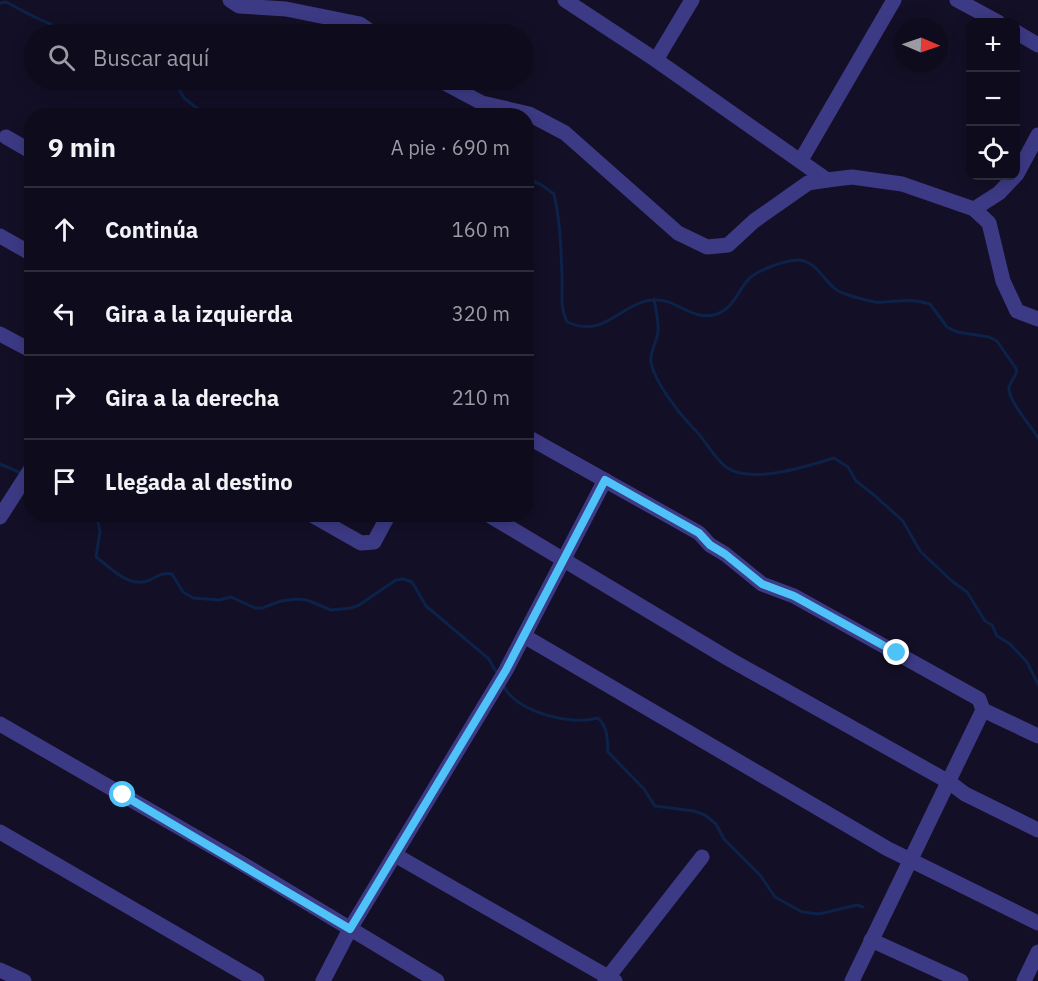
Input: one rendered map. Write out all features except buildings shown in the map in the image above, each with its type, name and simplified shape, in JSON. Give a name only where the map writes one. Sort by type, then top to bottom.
[{"type":"street","points":[[230,0],[239,6],[286,9],[360,24]]},
{"type":"street","points":[[565,0],[583,5],[656,60],[827,180]]},
{"type":"street","points":[[656,60],[692,0]]},
{"type":"street","points":[[801,160],[894,0]]},
{"type":"street","points":[[957,0],[991,18]]},
{"type":"street","points":[[1020,34],[1038,45]]},
{"type":"street","points":[[458,90],[482,103],[504,108]]},
{"type":"street","points":[[534,116],[565,133],[678,232],[707,247],[728,245],[754,221],[808,183],[827,180],[852,177],[902,184],[974,209],[989,224],[1003,281],[1017,311],[1038,319]]},
{"type":"street","points":[[974,209],[999,193],[1017,174],[1038,135]]},
{"type":"street","points":[[6,137],[24,147]]},
{"type":"street","points":[[0,236],[24,250]]},
{"type":"street","points":[[0,334],[24,347]]},
{"type":"street","points":[[534,440],[699,533],[710,545],[725,554],[762,584],[794,596],[979,699],[983,710],[1038,736]]},
{"type":"street","points":[[0,517],[24,480]]},
{"type":"street","points":[[322,981],[350,929],[495,689],[605,480]]},
{"type":"street","points":[[324,522],[361,543],[374,542],[385,522]]},
{"type":"street","points":[[500,522],[729,659],[949,782],[964,795],[1038,830]]},
{"type":"street","points":[[524,636],[910,860],[1038,923]]},
{"type":"street","points":[[852,981],[983,710]]},
{"type":"street","points":[[0,724],[236,860],[437,981]]},
{"type":"street","points":[[0,832],[257,981]]},
{"type":"street","points":[[395,855],[609,980],[702,856]]},
{"type":"street","points":[[871,940],[962,981]]},
{"type":"street","points":[[1024,981],[1038,952]]},
{"type":"street","points":[[0,970],[24,981]]},
{"type":"waterway","points":[[0,3],[6,2],[51,24]]},
{"type":"waterway","points":[[180,90],[184,98],[197,108]]},
{"type":"waterway","points":[[534,182],[554,194],[560,234],[562,304],[567,322],[581,326],[593,326],[604,323],[633,306],[656,300],[671,303],[700,315],[717,314],[731,304],[747,281],[757,273],[785,262],[804,261],[816,268],[829,284],[840,292],[875,302],[910,301],[930,304],[947,327],[957,332],[989,337],[997,341],[1017,370],[1009,392],[1038,438]]},
{"type":"waterway","points":[[654,299],[658,328],[651,359],[654,371],[674,406],[721,463],[736,472],[749,474],[779,472],[834,458],[848,467],[856,481],[903,521],[920,551],[967,592],[985,621],[992,625],[997,636],[1010,644],[1027,662],[1038,684]]},
{"type":"waterway","points":[[0,464],[21,473]]},
{"type":"waterway","points":[[98,522],[100,531],[96,557],[121,576],[135,582],[150,580],[163,574],[172,574],[183,592],[193,598],[219,600],[231,597],[255,608],[296,599],[307,600],[331,610],[359,605],[396,580],[403,579],[412,582],[426,606],[489,659],[497,674]]},
{"type":"waterway","points":[[503,685],[519,703],[545,715],[573,720],[598,718],[605,729],[608,752],[644,789],[655,806],[694,811],[705,815],[716,824],[724,839],[760,875],[775,897],[802,912],[819,914],[857,905],[863,907]]},
{"type":"route","points":[[123,795],[350,929],[506,670],[605,480],[699,533],[710,545],[725,554],[762,584],[794,596],[897,653]]}]
